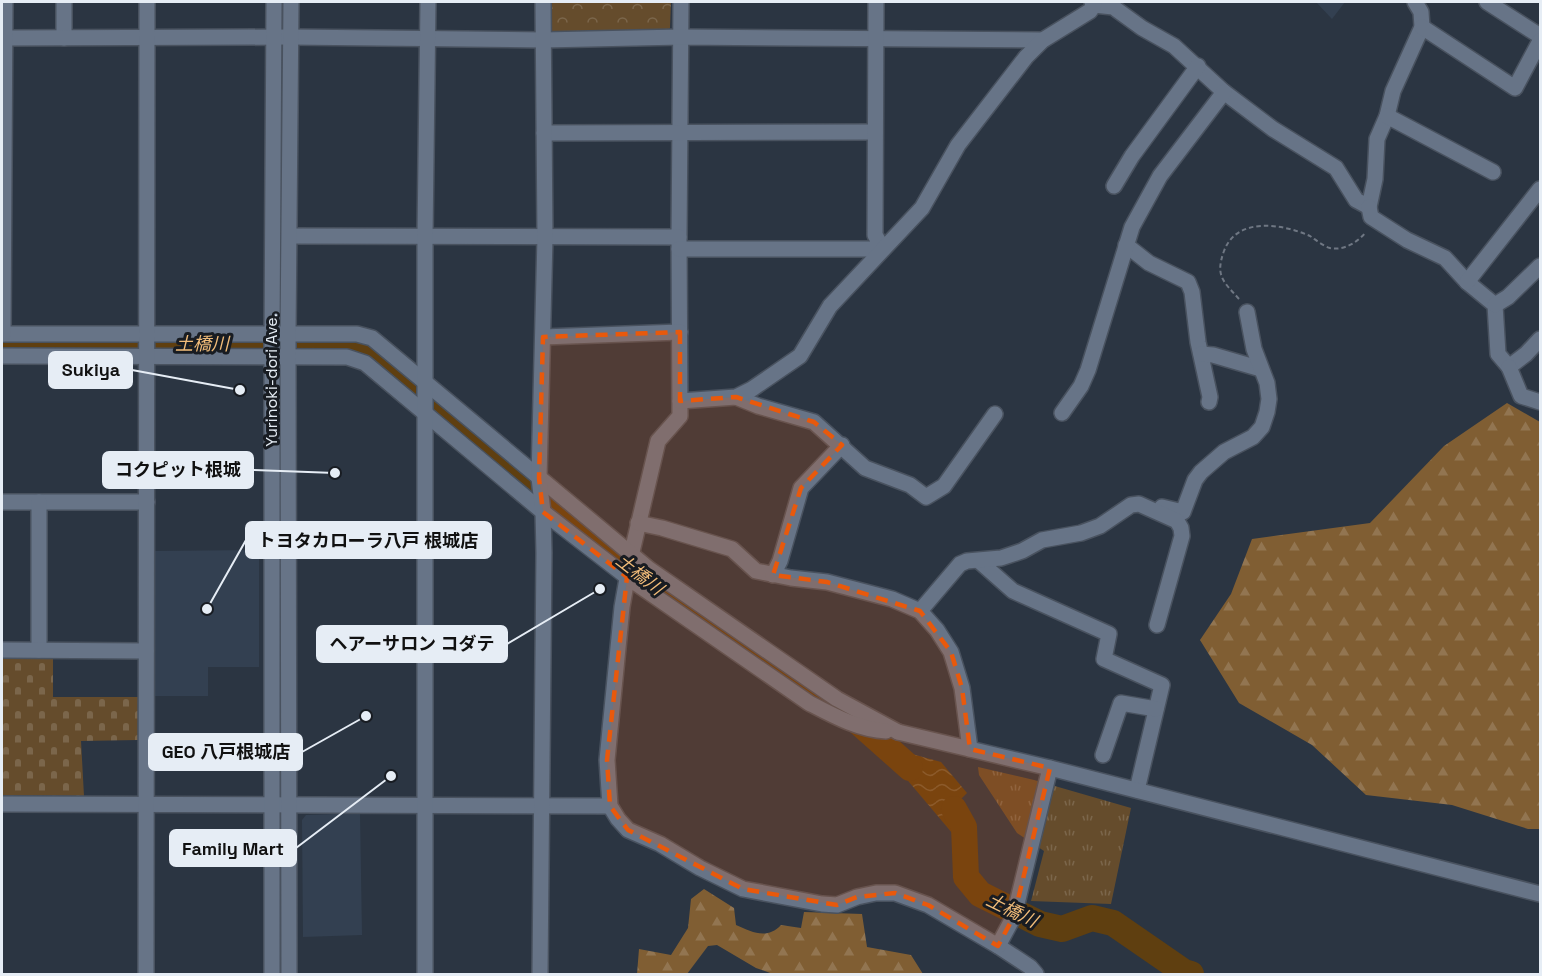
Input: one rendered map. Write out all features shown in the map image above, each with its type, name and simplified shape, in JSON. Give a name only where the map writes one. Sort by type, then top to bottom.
[{"type":"street","points":[[5,2],[2,334],[357,334],[372,338],[631,556],[837,699],[898,732]]},
{"type":"street","points":[[64,2],[64,38]]},
{"type":"street","points":[[146,975],[147,2]]},
{"type":"street","name":"Yurinoki-dori Ave.","points":[[272,975],[274,2]]},
{"type":"street","name":"Yurinoki-dori Ave.","points":[[289,975],[291,2]]},
{"type":"street","points":[[425,975],[425,236],[428,2]]},
{"type":"street","points":[[540,975],[543,512],[539,478],[545,237],[543,2]]},
{"type":"street","points":[[681,2],[680,416],[658,441],[627,577],[608,760],[610,806],[628,830],[660,844],[700,868],[743,889],[837,905],[876,893],[895,893],[928,905],[998,946],[1030,968],[1036,975]]},
{"type":"street","points":[[876,2],[874,235],[883,249]]},
{"type":"street","points":[[1372,213],[1377,139],[1387,116],[1393,91],[1422,27],[1421,12],[1415,2]]},
{"type":"street","points":[[1487,2],[1540,36]]},
{"type":"street","points":[[680,400],[736,397],[752,389],[800,356],[830,306],[922,208],[964,137],[1026,57],[1043,40],[1081,19],[1090,11],[1093,3],[1113,8],[1174,46],[1224,92],[1273,129],[1336,168],[1356,200],[1372,213],[1407,240],[1445,258],[1467,282],[1495,305],[1498,354],[1509,367],[1521,396],[1540,402]]},
{"type":"street","points":[[1422,27],[1515,88],[1540,41]]},
{"type":"street","points":[[3,38],[1043,40]]},
{"type":"street","points":[[1114,186],[1132,156],[1198,66]]},
{"type":"street","points":[[1062,413],[1085,378],[1132,227],[1160,176],[1224,92]]},
{"type":"street","points":[[1387,116],[1492,172]]},
{"type":"street","points":[[544,133],[874,132]]},
{"type":"street","points":[[1467,282],[1540,189]]},
{"type":"street","points":[[290,236],[545,237],[883,249]]},
{"type":"street","points":[[1126,245],[1149,263],[1188,282],[1192,292],[1209,402]]},
{"type":"street","points":[[1495,305],[1509,297],[1540,266]]},
{"type":"street","points":[[1145,507],[1151,504],[1183,512],[1195,480],[1201,472],[1224,452],[1253,437],[1262,427],[1269,399],[1267,383],[1254,348],[1247,312]]},
{"type":"street","points":[[543,337],[680,332]]},
{"type":"street","points":[[1509,367],[1540,339]]},
{"type":"street","points":[[1201,354],[1213,355],[1261,369]]},
{"type":"street","points":[[2,356],[347,357],[365,363],[543,512],[627,577],[809,703],[840,718],[878,731],[898,732],[1050,768],[1540,894]]},
{"type":"street","points":[[736,397],[758,406],[814,422],[865,468],[910,484],[926,497],[944,486],[950,479],[994,414]]},
{"type":"street","points":[[773,575],[780,561],[801,488],[842,445]]},
{"type":"street","points":[[2,502],[147,502]]},
{"type":"street","points":[[39,502],[39,650]]},
{"type":"street","points":[[920,612],[960,564],[966,561],[1001,558],[1022,551],[1042,540],[1081,533],[1100,526],[1131,505],[1139,504],[1177,521],[1181,528],[1182,536],[1157,625]]},
{"type":"street","points":[[638,523],[732,549],[756,571],[827,582],[892,599],[920,612],[937,630],[951,652],[962,687],[970,749]]},
{"type":"street","points":[[979,561],[1013,591],[1110,634],[1104,659],[1162,685],[1137,790]]},
{"type":"street","points":[[2,650],[146,651]]},
{"type":"street","points":[[1104,755],[1120,702],[1156,710]]},
{"type":"street","points":[[998,946],[1014,916],[1050,768]]},
{"type":"street","points":[[2,804],[610,806]]},
{"type":"path","points":[[1247,312],[1240,300],[1223,281],[1220,272],[1219,264],[1227,242],[1236,234],[1254,226],[1280,227],[1309,236],[1331,248],[1343,247],[1361,239],[1372,213]]},
{"type":"highlighted area","points":[[680,332],[680,401],[736,397],[814,422],[842,445],[801,488],[773,575],[827,582],[920,611],[951,652],[962,688],[970,749],[1050,768],[1014,916],[998,946],[928,905],[895,893],[857,897],[837,905],[743,889],[628,830],[618,819],[610,806],[607,760],[627,577],[543,512],[539,478],[543,337]]},
{"type":"shaded area","points":[[1316,2],[1345,2],[1332,19]]},
{"type":"shaded area","points":[[259,550],[259,667],[208,667],[208,696],[154,696],[155,551]]},
{"type":"shaded area","points":[[360,813],[362,935],[303,937],[302,820],[306,815]]},
{"type":"green space","points":[[548,2],[671,2],[670,28],[665,33],[552,33],[548,31]]},
{"type":"green space","points":[[1507,403],[1540,422],[1540,829],[1528,829],[1452,805],[1366,795],[1312,745],[1239,703],[1200,640],[1231,594],[1252,539],[1370,523],[1444,446]]},
{"type":"green space","points":[[2,658],[53,658],[53,697],[138,697],[138,740],[81,741],[84,796],[2,795]]},
{"type":"green space","points":[[978,767],[1034,780],[1131,808],[1111,904],[1031,901],[1044,851],[1017,833],[979,775]]},
{"type":"green space","points":[[704,889],[734,908],[736,925],[759,933],[776,930],[781,925],[801,928],[804,912],[862,914],[867,947],[911,955],[923,974],[773,974],[756,968],[717,945],[708,946],[687,974],[637,974],[639,949],[671,955],[688,928],[691,899]]},
{"type":"water","points":[[883,746],[941,762],[967,793],[956,804],[971,826],[968,837],[964,841],[958,840],[882,750]]},
{"type":"waterway","name":"土橋川","points":[[2,344],[151,345],[362,342],[384,363],[653,586],[856,720],[910,768]]},
{"type":"waterway","name":"土橋川","points":[[954,809],[964,827],[966,877],[980,894],[1040,924],[1062,929],[1092,918],[1113,923],[1184,972],[1191,974]]},
{"type":"place","name":"Sukiya","points":[[240,390]]},
{"type":"place","name":"コクピット根城","points":[[335,473]]},
{"type":"place","name":"ヘアーサロン コダテ","points":[[600,589]]},
{"type":"place","name":"トヨタカローラ八戸 根城店","points":[[207,609]]},
{"type":"place","name":"GEO 八戸根城店","points":[[366,716]]},
{"type":"place","name":"Family Mart","points":[[391,776]]}]
